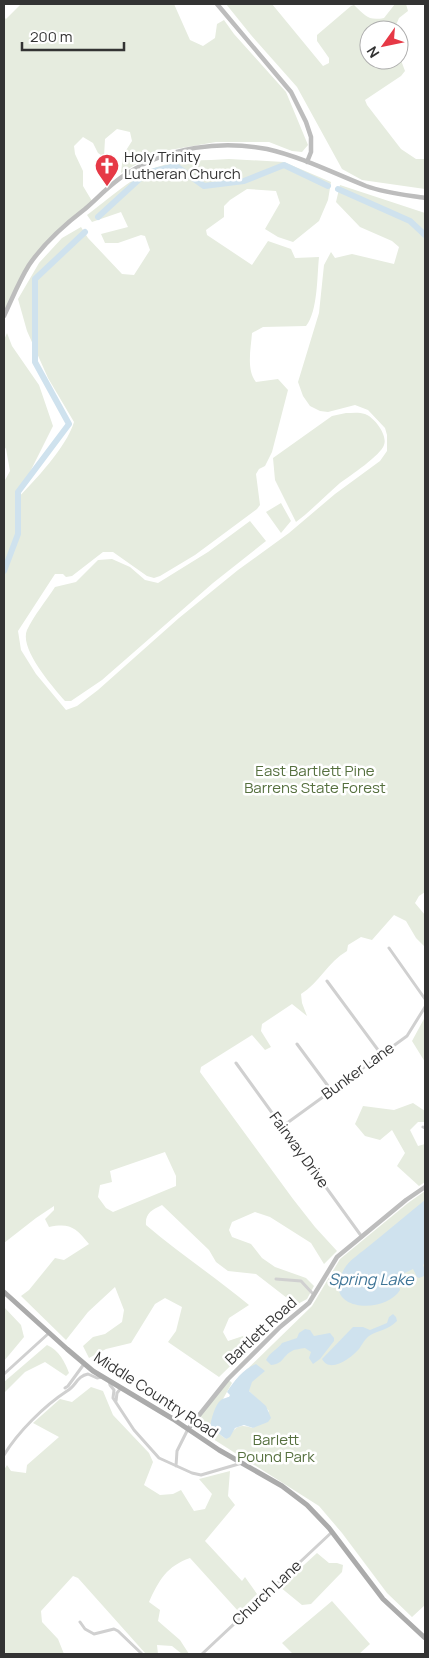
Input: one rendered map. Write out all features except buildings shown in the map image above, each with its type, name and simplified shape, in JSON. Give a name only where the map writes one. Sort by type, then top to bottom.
[{"type":"main road","points":[[217,4],[291,92],[306,122],[311,137],[311,152],[307,162]]},
{"type":"main road","points":[[4,316],[28,266],[41,248],[108,188],[136,168],[180,150],[217,145],[262,149],[334,171],[367,186],[425,198]]},
{"type":"main road","name":"Bartlett Road","points":[[188,1429],[228,1379],[280,1327],[310,1303],[337,1257],[425,1186]]},
{"type":"main road","name":"Middle Country Road","points":[[4,1292],[84,1364],[211,1445],[282,1486],[313,1510],[332,1532],[372,1587],[391,1608],[425,1638]]},
{"type":"street","points":[[389,948],[425,999]]},
{"type":"street","points":[[327,981],[381,1054]]},
{"type":"street","name":"Bunker Lane","points":[[283,1126],[330,1090],[407,1036],[425,1008]]},
{"type":"street","points":[[297,1044],[330,1090]]},
{"type":"street","name":"Fairway Drive","points":[[236,1063],[362,1237]]},
{"type":"street","points":[[276,1279],[300,1281],[314,1296]]},
{"type":"street","points":[[4,1374],[49,1333]]},
{"type":"street","points":[[62,1394],[84,1364]]},
{"type":"street","points":[[4,1455],[12,1442],[84,1375],[92,1374],[97,1378],[103,1377]]},
{"type":"street","points":[[109,1381],[114,1390],[113,1398],[134,1430],[159,1458],[192,1473],[201,1475],[242,1463]]},
{"type":"street","points":[[116,1402],[120,1388]]},
{"type":"street","name":"Bartlett Road","points":[[176,1466],[177,1451],[188,1429]]},
{"type":"street","name":"Church Lane","points":[[202,1654],[332,1532]]},
{"type":"street","points":[[80,1622],[94,1634],[118,1630],[142,1654]]},
{"type":"green space","points":[[21,4],[174,4],[190,40],[203,46],[215,38],[217,24],[224,20],[234,34],[286,92],[308,145],[302,152],[292,151],[269,142],[216,142],[158,152],[121,173],[123,155],[132,141],[130,132],[117,129],[105,139],[104,157],[98,153],[93,143],[83,137],[74,146],[75,154],[83,171],[83,186],[92,201],[41,248],[25,271],[4,316],[4,17],[6,19]]},
{"type":"green space","points":[[226,4],[272,4],[323,66],[329,63],[329,58],[317,41],[317,35],[351,6],[354,5],[368,17],[379,19],[384,18],[395,4],[406,4],[408,11],[398,20],[359,20],[359,70],[405,70],[401,76],[365,100],[401,149],[416,159],[425,159],[425,189],[362,180],[342,169],[297,87]]},
{"type":"green space","name":"East Bartlett Pine Barrens State Forest","points":[[229,159],[284,162],[331,182],[328,200],[319,221],[293,242],[278,237],[265,229],[280,203],[276,191],[247,189],[224,206],[224,217],[206,230],[207,235],[252,265],[268,241],[291,249],[295,258],[319,257],[315,302],[306,326],[263,327],[252,333],[250,365],[256,382],[278,379],[288,390],[272,452],[265,466],[259,469],[256,474],[260,505],[195,555],[160,576],[154,578],[147,576],[113,552],[103,552],[72,576],[66,577],[63,574],[55,574],[18,631],[21,650],[36,674],[66,710],[77,706],[238,570],[289,533],[335,494],[380,461],[387,451],[387,435],[385,428],[368,410],[355,405],[328,412],[320,411],[310,406],[303,396],[298,382],[319,313],[324,265],[331,252],[335,258],[352,254],[394,264],[399,247],[392,241],[360,227],[336,202],[340,185],[425,213],[425,892],[419,896],[415,903],[425,915],[425,947],[416,938],[406,921],[394,915],[372,940],[361,937],[348,945],[347,951],[334,961],[301,994],[307,1016],[292,1004],[262,1024],[261,1031],[271,1047],[265,1050],[252,1035],[201,1067],[200,1072],[293,1199],[337,1251],[324,1264],[311,1243],[270,1217],[255,1212],[232,1222],[229,1230],[232,1237],[251,1244],[262,1258],[275,1267],[306,1278],[314,1286],[307,1299],[296,1305],[256,1274],[228,1271],[216,1262],[209,1250],[162,1205],[150,1212],[146,1225],[249,1305],[229,1318],[223,1332],[228,1341],[246,1335],[255,1342],[219,1377],[168,1342],[176,1331],[182,1307],[165,1298],[155,1304],[131,1343],[106,1349],[89,1358],[83,1346],[93,1337],[105,1334],[122,1322],[124,1310],[115,1287],[88,1312],[66,1340],[21,1296],[29,1290],[55,1258],[64,1260],[89,1244],[72,1228],[67,1226],[49,1227],[45,1219],[54,1210],[54,1206],[4,1243],[4,482],[10,471],[4,446],[4,340],[7,333],[12,346],[39,385],[53,426],[16,500],[57,453],[74,422],[48,378],[27,331],[18,299],[39,263],[62,238],[81,227],[88,238],[122,274],[134,275],[150,250],[145,236],[141,235],[118,243],[105,243],[101,234],[128,227],[121,212],[92,222],[87,215],[130,182],[157,167],[183,161]],"holes":[[[165,1152],[176,1176],[176,1186],[113,1212],[106,1208],[98,1197],[100,1185],[112,1182],[110,1171]]]},
{"type":"green space","points":[[346,413],[363,413],[369,416],[382,432],[385,441],[384,445],[371,460],[340,483],[296,522],[275,480],[273,458],[332,416]]},
{"type":"green space","points":[[281,503],[291,521],[281,533],[266,512]]},
{"type":"green space","points":[[250,521],[266,541],[213,583],[102,680],[71,701],[65,701],[38,667],[32,657],[26,638],[30,624],[55,587],[76,582],[98,560],[112,559],[130,567],[145,580],[158,583],[208,552]]},
{"type":"green space","points":[[425,1017],[425,1062],[412,1041]]},
{"type":"green space","points":[[413,1103],[425,1111],[425,1122],[418,1122],[410,1130],[418,1146],[425,1144],[425,1182],[419,1186],[397,1166],[405,1153],[392,1130],[380,1140],[365,1136],[355,1124],[363,1106],[394,1110]]},
{"type":"green space","name":"Barlett Pound Park","points":[[425,1191],[425,1605],[412,1617],[387,1593],[319,1506],[191,1425],[228,1379],[232,1383],[214,1415],[210,1427],[226,1439],[238,1427],[253,1428],[269,1411],[249,1391],[235,1381],[312,1306],[340,1259]]},
{"type":"green space","points":[[4,1307],[21,1325],[24,1337],[4,1361]]},
{"type":"green space","points":[[47,1345],[58,1353],[69,1373],[66,1376],[45,1362],[25,1372],[4,1393],[4,1382]]},
{"type":"green space","points":[[91,1387],[103,1391],[113,1415],[149,1453],[153,1462],[144,1485],[160,1495],[173,1494],[181,1490],[194,1511],[205,1509],[212,1494],[199,1479],[230,1471],[228,1496],[235,1505],[205,1541],[242,1581],[245,1577],[257,1594],[239,1612],[190,1558],[175,1565],[160,1581],[149,1602],[160,1610],[158,1621],[180,1640],[189,1654],[182,1654],[172,1646],[157,1645],[158,1654],[145,1653],[78,1578],[73,1576],[41,1611],[42,1622],[58,1639],[64,1654],[4,1654],[4,1470],[7,1465],[11,1471],[26,1473],[27,1465],[59,1437],[33,1423],[60,1399],[72,1402]]},
{"type":"green space","points":[[317,1553],[329,1563],[343,1565],[342,1572],[311,1604],[302,1605],[280,1587]]},
{"type":"green space","points":[[332,1601],[370,1644],[359,1654],[293,1654],[282,1643]]},
{"type":"water","name":"Spring Lake","points":[[425,1200],[424,1276],[417,1277],[413,1269],[401,1275],[398,1282],[400,1290],[392,1298],[381,1304],[356,1305],[346,1300],[340,1292],[339,1281],[346,1266]]},
{"type":"water","points":[[393,1314],[397,1321],[390,1327],[369,1336],[359,1349],[346,1360],[330,1365],[322,1359],[353,1327],[363,1327],[370,1330],[387,1323],[389,1317]]},
{"type":"water","points":[[305,1329],[310,1330],[314,1336],[330,1333],[334,1338],[334,1341],[320,1359],[313,1364],[309,1358],[311,1352],[305,1348],[292,1351],[275,1364],[271,1365],[266,1360],[282,1343],[297,1338],[299,1333]]},
{"type":"water","points":[[256,1364],[265,1371],[252,1382],[249,1391],[266,1406],[271,1418],[268,1422],[253,1428],[244,1425],[235,1428],[230,1437],[226,1439],[210,1427],[215,1408],[221,1400],[229,1397],[230,1395],[227,1392],[239,1376]]},
{"type":"waterway","points":[[98,217],[146,173],[176,166],[204,186],[244,181],[284,165],[328,186]]},
{"type":"waterway","points":[[338,189],[410,221],[425,235]]},
{"type":"waterway","points":[[4,571],[18,534],[18,492],[69,424],[35,362],[35,279],[85,232]]},
{"type":"place","name":"Holy Trinity Lutheran Church","points":[[107,187]]}]
